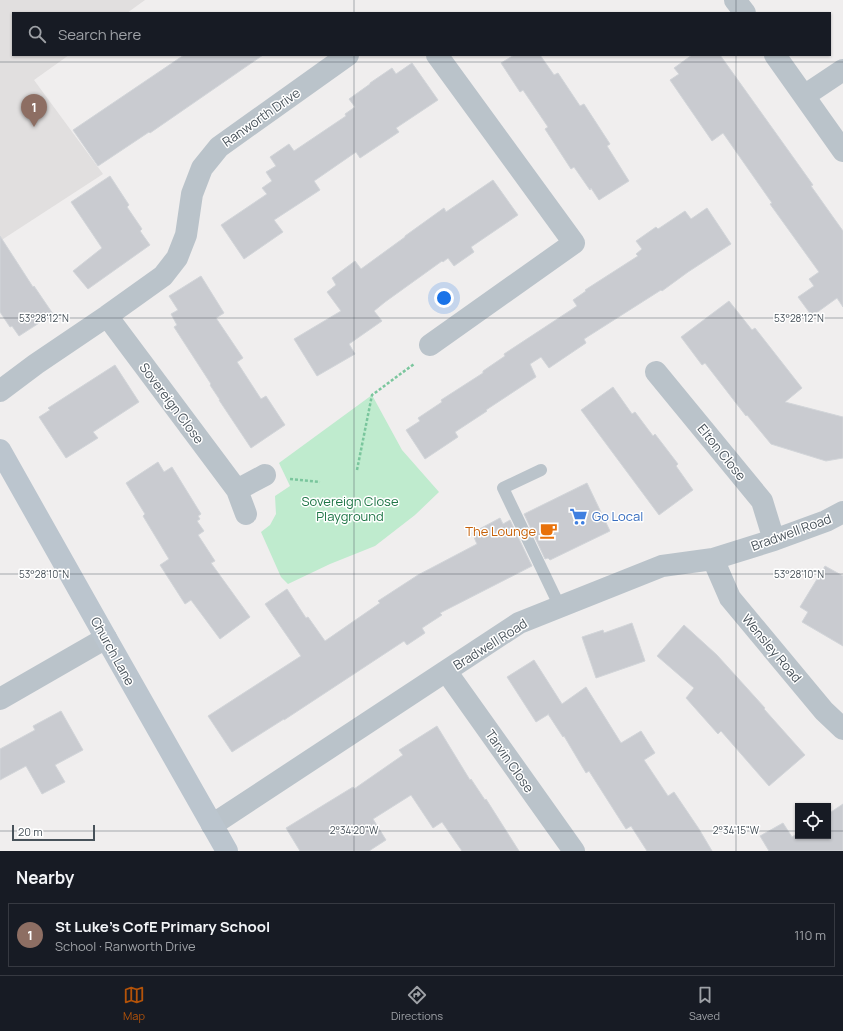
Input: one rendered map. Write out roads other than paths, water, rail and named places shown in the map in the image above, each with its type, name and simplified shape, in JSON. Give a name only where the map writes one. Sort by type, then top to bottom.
[{"type":"main road","name":"Church Lane","points":[[0,450],[227,851]]},
{"type":"street","points":[[735,0],[744,12]]},
{"type":"street","name":"Ranworth Drive","points":[[0,391],[36,364],[163,276],[177,258],[186,235],[192,194],[202,168],[219,146],[347,56]]},
{"type":"street","points":[[430,345],[574,243],[438,56]]},
{"type":"street","points":[[776,56],[843,151]]},
{"type":"street","points":[[804,96],[843,70]]},
{"type":"street","name":"Sovereign Close","points":[[107,316],[237,490],[246,514]]},
{"type":"street","name":"Elton Close","points":[[656,372],[762,501],[774,540]]},
{"type":"street","points":[[237,490],[266,475]]},
{"type":"street","name":"Bradwell Road","points":[[212,825],[519,623],[662,566],[713,558],[774,540],[826,521],[843,512]]},
{"type":"street","name":"Wensley Road","points":[[713,558],[730,598],[824,711],[843,729]]},
{"type":"street","points":[[0,700],[106,638]]},
{"type":"street","name":"Tarvin Close","points":[[446,671],[574,851]]},
{"type":"lane","points":[[541,470],[503,488],[560,607]]},
{"type":"place","name":"St Luke's CofE Primary School","points":[[34,127]]},
{"type":"place","name":"Go Local","points":[[579,516]]},
{"type":"place","name":"The Lounge","points":[[549,531]]},
{"type":"park label","name":"Sovereign Close Playground","points":[[350,508]]}]
